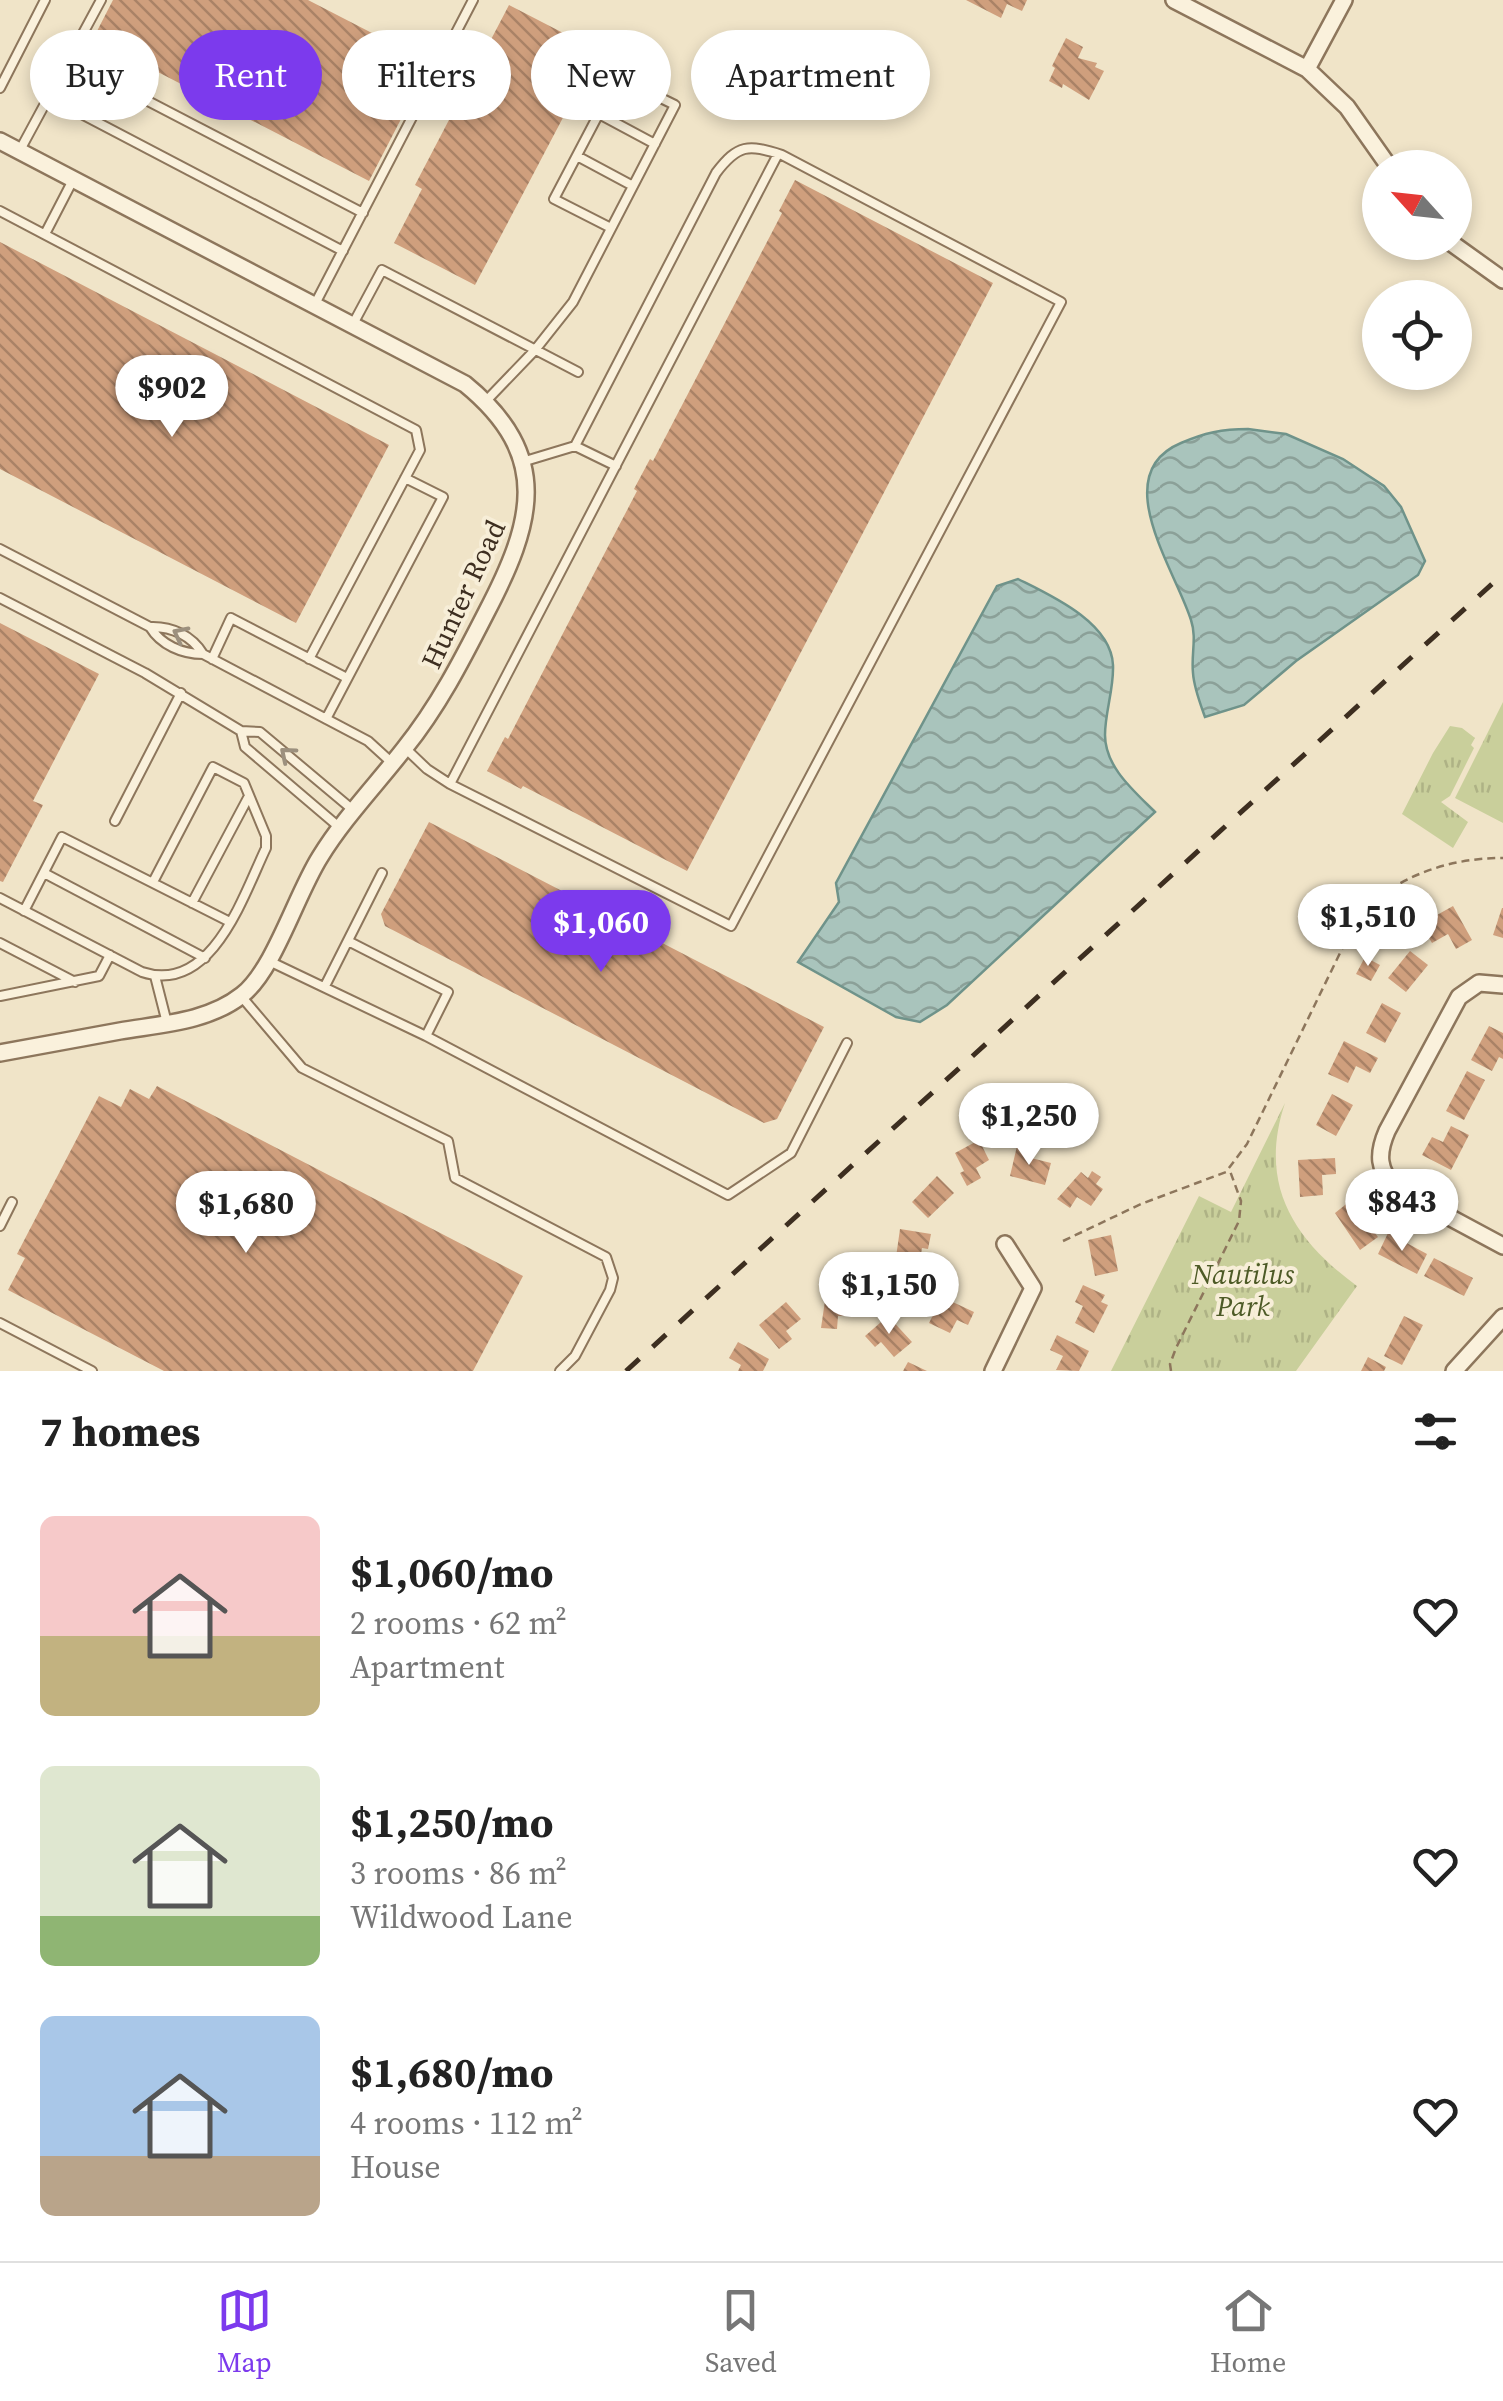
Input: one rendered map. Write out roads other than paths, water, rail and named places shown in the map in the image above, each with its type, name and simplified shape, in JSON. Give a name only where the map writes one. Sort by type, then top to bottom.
[{"type":"street","points":[[1174,0],[1308,70],[1367,130],[1379,150]]},
{"type":"street","points":[[1308,70],[1344,0]]},
{"type":"street","name":"Hunter Road","points":[[0,141],[442,371],[486,401],[504,423],[521,462],[526,516],[511,565],[447,688],[405,748],[340,828],[294,904],[269,962],[241,996],[215,1012],[0,1053]]},
{"type":"street","points":[[1472,258],[1503,280]]},
{"type":"street","points":[[1503,985],[1479,983],[1459,997],[1387,1132],[1380,1156],[1384,1173],[1395,1188],[1503,1246]]},
{"type":"street","points":[[992,1371],[1033,1288],[1005,1244]]},
{"type":"street","points":[[1454,1371],[1503,1317]]},
{"type":"lane","points":[[0,88],[45,0]]},
{"type":"lane","points":[[84,30],[100,0]]},
{"type":"lane","points":[[315,304],[473,0]]},
{"type":"lane","points":[[0,62],[11,67]]},
{"type":"lane","points":[[159,107],[363,213]]},
{"type":"lane","points":[[20,151],[37,120]]},
{"type":"lane","points":[[93,120],[343,252]]},
{"type":"lane","points":[[596,120],[554,199],[611,228]]},
{"type":"lane","points":[[610,120],[655,144]]},
{"type":"lane","points":[[486,401],[535,350],[573,302],[667,120]]},
{"type":"lane","points":[[405,748],[450,784],[731,926],[1061,302],[778,154],[753,146],[730,154],[716,173],[576,446]]},
{"type":"lane","points":[[450,784],[778,154]]},
{"type":"lane","points":[[577,156],[633,186]]},
{"type":"lane","points":[[45,234],[74,178]]},
{"type":"lane","points":[[0,211],[416,430],[420,450],[309,659]]},
{"type":"lane","points":[[354,324],[382,270],[578,372]]},
{"type":"lane","points":[[521,462],[576,446],[616,466]]},
{"type":"lane","points":[[326,719],[443,496],[405,478]]},
{"type":"lane","points":[[0,549],[150,627],[157,638],[178,649],[208,657],[368,741],[392,763]]},
{"type":"lane","points":[[0,598],[240,730],[260,732],[353,810]]},
{"type":"lane","points":[[208,657],[231,618],[347,678]]},
{"type":"lane","points":[[150,627],[164,626],[194,641],[208,657]]},
{"type":"lane","points":[[115,821],[180,694]]},
{"type":"lane","points":[[240,730],[245,746],[340,828]]},
{"type":"lane","points":[[0,898],[110,956],[155,976],[168,976],[204,958],[220,940],[266,848],[266,836],[244,782],[213,767],[153,882]]},
{"type":"lane","points":[[192,902],[249,796]]},
{"type":"lane","points":[[24,911],[62,837],[230,922]]},
{"type":"lane","points":[[44,873],[204,958]]},
{"type":"lane","points":[[325,986],[382,873]]},
{"type":"lane","points":[[348,941],[448,992],[426,1036]]},
{"type":"lane","points":[[0,943],[75,982]]},
{"type":"lane","points":[[0,996],[99,976],[110,956]]},
{"type":"lane","points":[[269,962],[426,1036],[728,1196],[791,1153],[847,1044]]},
{"type":"lane","points":[[155,976],[167,1023]]},
{"type":"lane","points":[[241,996],[302,1068],[448,1141],[455,1178],[606,1258],[613,1278],[610,1290],[575,1356],[560,1371]]},
{"type":"lane","points":[[0,1226],[12,1202]]},
{"type":"lane","points":[[0,1323],[92,1371]]},
{"type":"water","points":[[1248,429],[1286,434],[1343,459],[1384,486],[1401,507],[1425,561],[1418,575],[1296,661],[1244,705],[1205,717],[1194,679],[1193,627],[1152,524],[1147,499],[1149,477],[1160,457],[1181,443],[1213,432]]},
{"type":"water","points":[[1018,579],[1077,612],[1102,636],[1113,665],[1106,747],[1122,778],[1155,812],[947,1005],[920,1022],[896,1017],[798,962],[839,902],[836,883],[997,586]]},
{"type":"railway","points":[[626,1371],[1503,574]]},
{"type":"park label","name":"Nautilus Park","points":[[1243,1290]]}]
